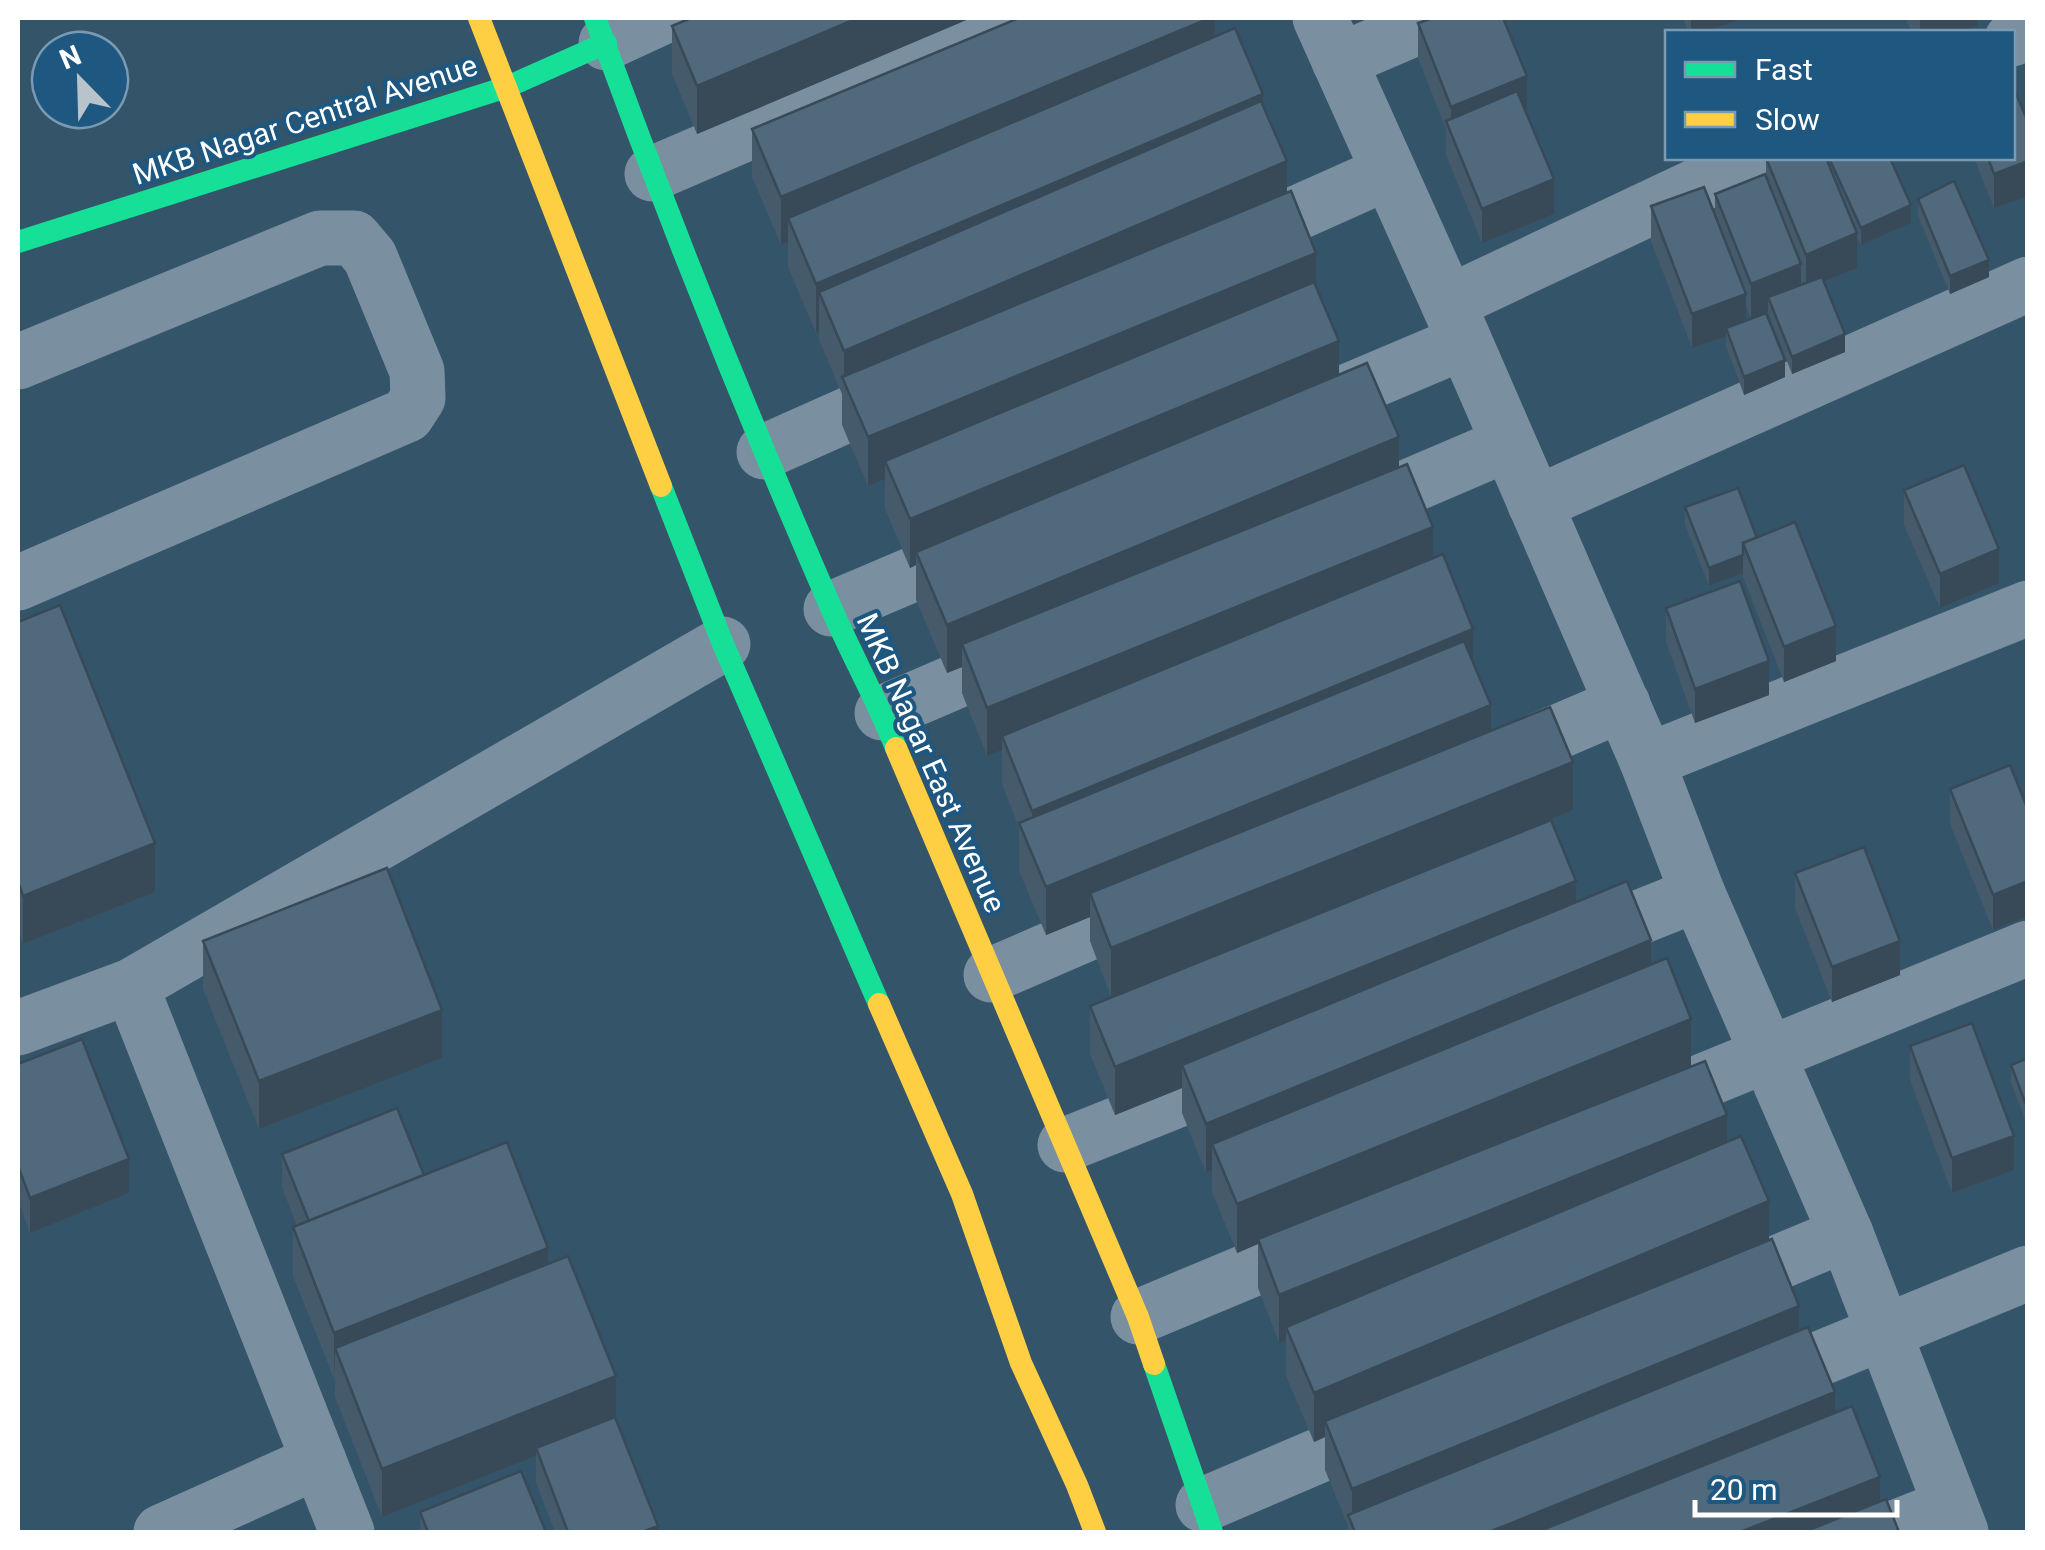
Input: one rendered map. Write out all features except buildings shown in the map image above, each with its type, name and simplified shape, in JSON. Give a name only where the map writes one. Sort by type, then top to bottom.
[{"type":"main road","points":[[479,18],[723,644],[962,1194],[1021,1363],[1078,1485],[1095,1532]]},
{"type":"main road","name":"MKB Nagar Central Avenue","points":[[18,242],[507,87],[600,30]]},
{"type":"main road","name":"MKB Nagar East Avenue","points":[[600,30],[652,174],[764,452],[830,608],[882,713],[1138,1317],[1207,1519]]},
{"type":"street","points":[[600,30],[660,18]]},
{"type":"street","points":[[652,174],[1015,18]]},
{"type":"street","points":[[1439,18],[1330,39],[1623,704],[1698,894],[1846,1234],[1956,1519],[1884,1532]]},
{"type":"street","points":[[1265,426],[1752,160]]},
{"type":"street","points":[[1192,260],[1389,172]]},
{"type":"street","points":[[18,362],[320,238],[354,238],[370,257],[417,370],[418,398],[406,415],[18,583]]},
{"type":"street","points":[[1534,504],[2028,284]]},
{"type":"street","points":[[764,452],[960,364]]},
{"type":"street","points":[[1311,528],[1508,444]]},
{"type":"street","points":[[830,608],[1030,525]]},
{"type":"street","points":[[1647,762],[2028,608]]},
{"type":"street","points":[[882,713],[1079,628]]},
{"type":"street","points":[[18,1028],[132,986],[723,644]]},
{"type":"street","points":[[1442,781],[1623,704]]},
{"type":"street","points":[[991,974],[1208,882]]},
{"type":"street","points":[[1517,966],[1698,894]]},
{"type":"street","points":[[1605,1121],[2028,948]]},
{"type":"street","points":[[132,986],[347,1532]]},
{"type":"street","points":[[1065,1145],[1300,1052]]},
{"type":"street","points":[[1138,1317],[1372,1219]]},
{"type":"street","points":[[1662,1312],[1846,1234]]},
{"type":"street","points":[[1704,1406],[2028,1274]]},
{"type":"street","points":[[1207,1519],[1442,1404]]},
{"type":"street","points":[[160,1532],[319,1462]]},
{"type":"traffic: fast","points":[[595,18],[737,385],[829,603],[896,748]]},
{"type":"traffic: fast","points":[[18,242],[507,87],[606,43]]},
{"type":"traffic: fast","points":[[661,486],[723,644],[879,1004]]},
{"type":"traffic: fast","points":[[1154,1364],[1212,1532]]},
{"type":"traffic: slow","points":[[479,18],[661,486]]},
{"type":"traffic: slow","points":[[896,748],[1138,1317],[1154,1364]]},
{"type":"traffic: slow","points":[[879,1004],[962,1194],[1021,1363],[1095,1532]]}]
